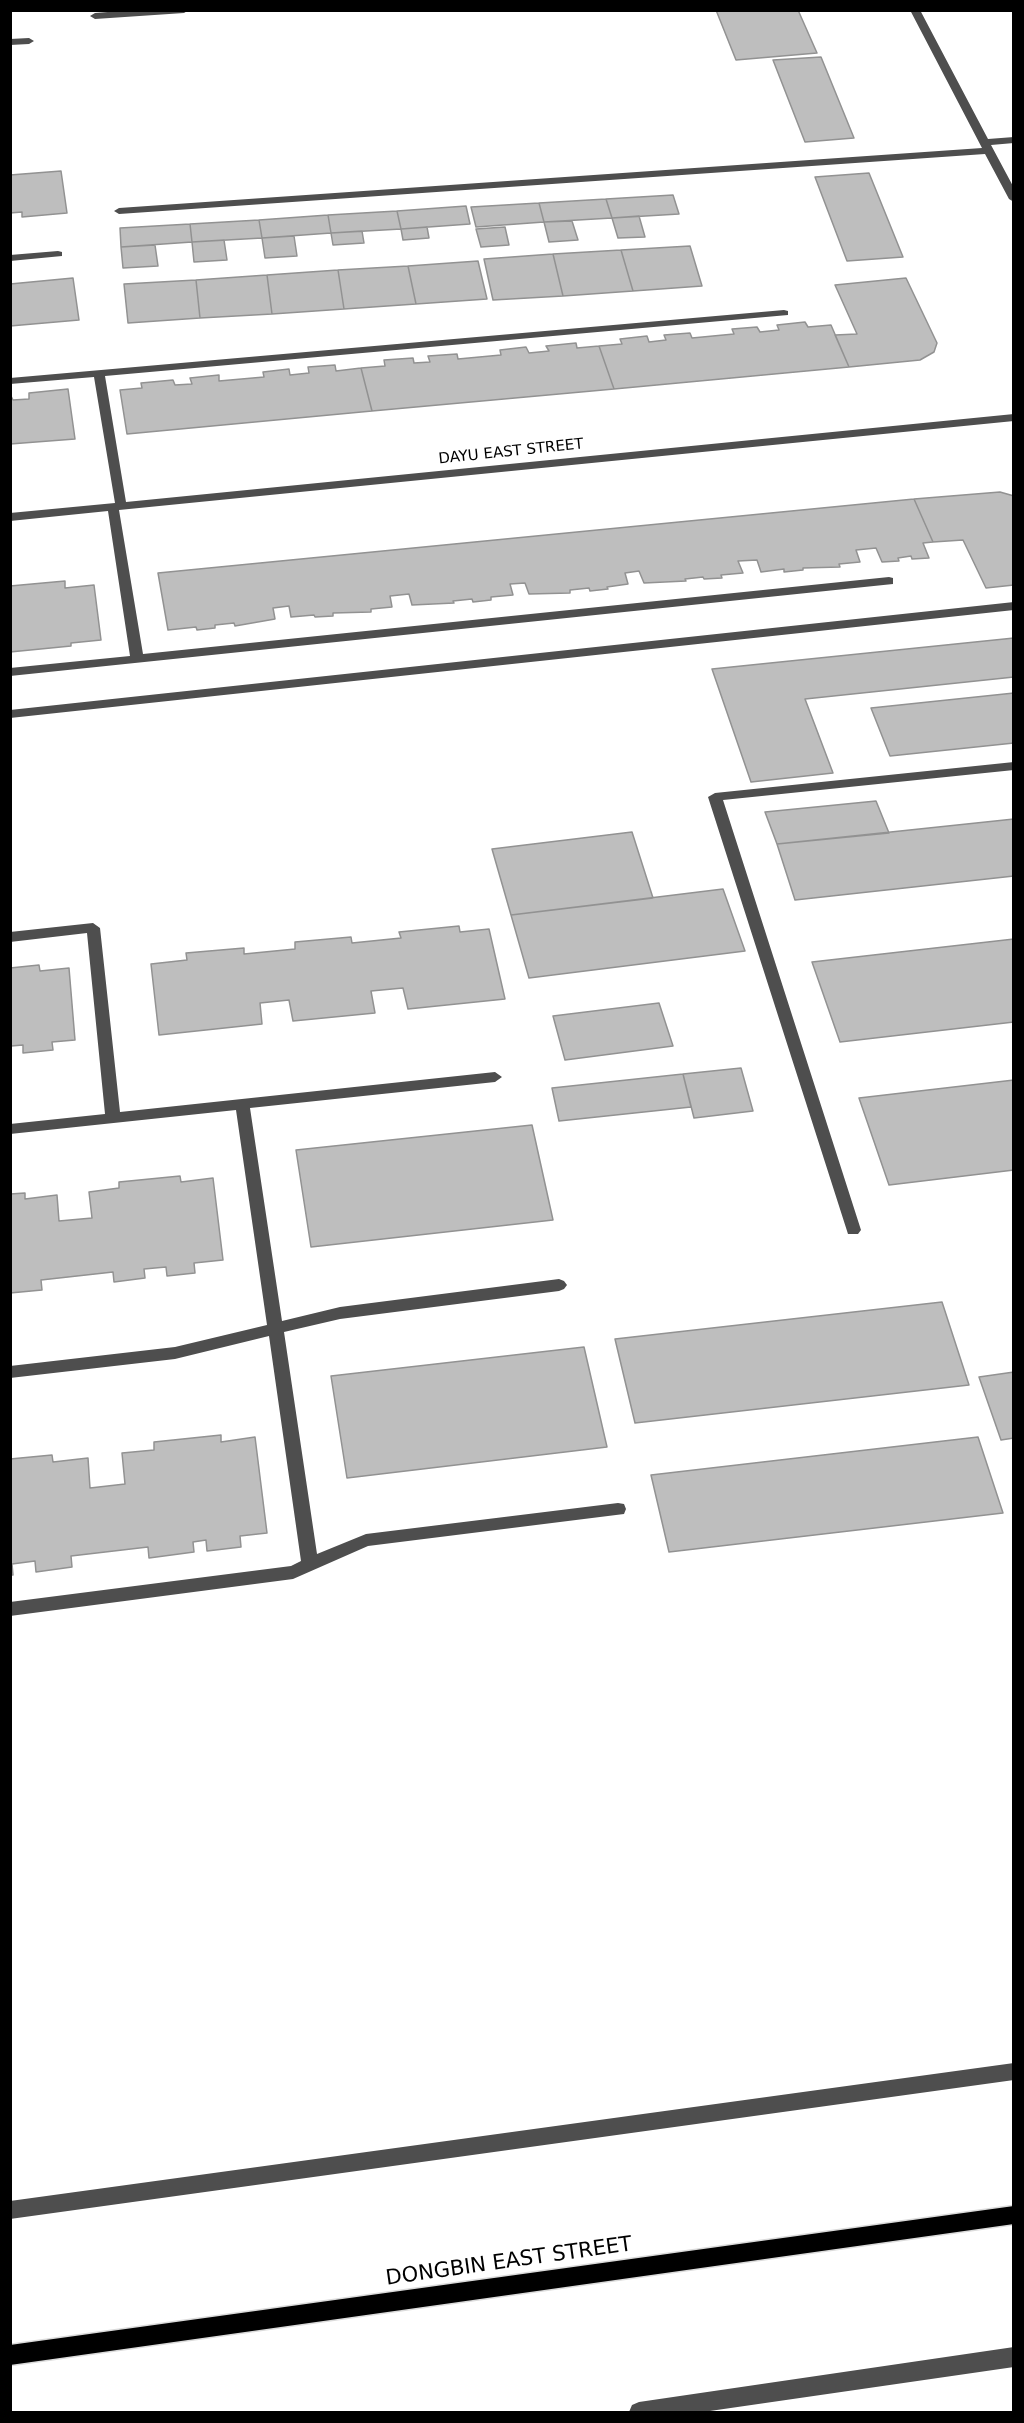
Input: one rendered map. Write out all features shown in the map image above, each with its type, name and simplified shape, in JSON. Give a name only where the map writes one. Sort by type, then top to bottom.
[{"type":"main road","name":"DONGBIN EAST STREET","points":[[10,2355],[1014,2216]]},
{"type":"street","points":[[95,16],[184,10]]},
{"type":"street","points":[[915,10],[1014,199]]},
{"type":"street","points":[[10,42],[29,41]]},
{"type":"street","points":[[119,211],[986,147],[1014,140]]},
{"type":"street","points":[[10,258],[58,254]]},
{"type":"street","points":[[10,381],[784,313]]},
{"type":"street","points":[[99,373],[137,659]]},
{"type":"street","name":"DAYU EAST STREET","points":[[10,517],[1014,417]]},
{"type":"street","points":[[10,672],[889,581]]},
{"type":"street","points":[[10,714],[1014,606]]},
{"type":"street","points":[[853,1230],[715,797],[1014,766]]},
{"type":"street","points":[[10,936],[93,928],[113,1118]]},
{"type":"street","points":[[10,1129],[495,1077]]},
{"type":"street","points":[[242,1104],[309,1564]]},
{"type":"street","points":[[10,1372],[175,1353],[340,1313],[560,1285]]},
{"type":"street","points":[[10,1609],[293,1572],[366,1540],[618,1509]]},
{"type":"street","points":[[10,2210],[1014,2071]]},
{"type":"street","points":[[639,2412],[1014,2357]]},
{"type":"building","points":[[716,10],[798,10],[817,53],[736,60]]},
{"type":"building","points":[[821,57],[854,138],[805,142],[773,60]]},
{"type":"building","points":[[61,171],[67,213],[22,217],[22,212],[10,213],[10,175]]},
{"type":"building","points":[[869,173],[903,257],[847,261],[815,177]]},
{"type":"building","points":[[673,195],[679,214],[612,218],[606,199]]},
{"type":"building","points":[[606,199],[612,218],[544,222],[539,203]]},
{"type":"building","points":[[539,203],[544,222],[476,227],[471,207]]},
{"type":"building","points":[[466,206],[470,224],[401,229],[397,211]]},
{"type":"building","points":[[397,211],[401,229],[331,233],[328,215]]},
{"type":"building","points":[[328,215],[331,233],[262,238],[259,220]]},
{"type":"building","points":[[639,216],[645,237],[618,238],[612,218]]},
{"type":"building","points":[[259,220],[262,238],[192,242],[190,224]]},
{"type":"building","points":[[572,221],[578,240],[549,242],[544,222]]},
{"type":"building","points":[[190,224],[192,242],[121,247],[120,228]]},
{"type":"building","points":[[427,227],[429,238],[403,240],[401,229]]},
{"type":"building","points":[[505,227],[509,245],[481,247],[476,229]]},
{"type":"building","points":[[362,231],[364,243],[333,245],[331,233]]},
{"type":"building","points":[[294,236],[297,256],[265,258],[262,238]]},
{"type":"building","points":[[224,240],[227,260],[194,262],[192,242]]},
{"type":"building","points":[[155,245],[158,266],[123,268],[121,247]]},
{"type":"building","points":[[690,246],[702,286],[633,291],[621,250]]},
{"type":"building","points":[[621,250],[633,291],[563,296],[553,254]]},
{"type":"building","points":[[553,254],[563,296],[493,300],[484,259]]},
{"type":"building","points":[[478,261],[487,299],[416,304],[408,266]]},
{"type":"building","points":[[408,266],[416,304],[344,309],[338,270]]},
{"type":"building","points":[[338,270],[344,309],[272,314],[267,275]]},
{"type":"building","points":[[267,275],[272,314],[200,318],[196,280]]},
{"type":"building","points":[[73,278],[79,320],[10,326],[10,284]]},
{"type":"building","points":[[906,278],[937,343],[934,352],[920,360],[849,367],[835,335],[857,334],[835,285]]},
{"type":"building","points":[[196,280],[200,318],[128,323],[124,284]]},
{"type":"building","points":[[805,322],[808,327],[831,325],[849,367],[614,389],[599,346],[622,344],[620,339],[647,336],[649,342],[666,340],[664,335],[690,333],[692,338],[734,334],[732,329],[757,327],[760,332],[779,330],[777,325]]},
{"type":"building","points":[[576,343],[577,348],[599,346],[614,389],[372,411],[361,368],[385,366],[384,360],[413,358],[414,363],[430,362],[428,356],[457,354],[458,359],[501,355],[500,350],[526,347],[529,353],[549,351],[546,346]]},
{"type":"building","points":[[335,365],[336,371],[361,368],[372,411],[127,434],[120,390],[142,388],[141,383],[173,380],[175,385],[192,384],[190,378],[219,375],[219,381],[264,377],[263,372],[289,369],[290,375],[309,373],[308,367]]},
{"type":"building","points":[[68,389],[75,439],[10,444],[10,394],[13,400],[29,399],[29,393]]},
{"type":"building","points":[[1000,492],[1014,496],[1014,585],[986,588],[963,540],[933,542],[914,499]]},
{"type":"building","points":[[914,499],[933,542],[923,543],[929,558],[912,559],[911,556],[898,558],[899,561],[882,562],[876,548],[856,550],[860,562],[839,564],[840,567],[803,568],[803,570],[784,572],[784,569],[761,572],[757,560],[738,561],[743,573],[721,575],[722,578],[704,579],[703,577],[685,579],[686,581],[644,583],[639,571],[625,573],[628,584],[607,587],[608,589],[590,591],[589,588],[570,590],[570,593],[529,594],[525,583],[510,584],[513,595],[491,597],[491,600],[473,602],[472,599],[453,601],[454,603],[412,605],[409,594],[390,596],[392,607],[371,609],[371,612],[291,617],[289,606],[273,608],[275,619],[235,626],[234,623],[215,625],[215,628],[197,630],[196,627],[168,630],[158,573]]},
{"type":"building","points":[[65,581],[65,588],[94,585],[101,640],[71,643],[71,646],[10,652],[10,586]]},
{"type":"building","points":[[1014,638],[1014,677],[805,699],[833,773],[751,782],[712,669]]},
{"type":"building","points":[[1014,693],[1014,743],[890,756],[871,708]]},
{"type":"building","points":[[876,801],[889,833],[777,844],[765,812]]},
{"type":"building","points":[[1014,819],[1014,876],[795,900],[777,844]]},
{"type":"building","points":[[632,832],[653,898],[511,915],[492,849]]},
{"type":"building","points":[[723,889],[745,951],[529,978],[511,915]]},
{"type":"building","points":[[459,926],[460,932],[489,929],[505,999],[408,1009],[403,988],[371,991],[375,1013],[293,1021],[289,1000],[260,1003],[262,1024],[159,1035],[151,964],[187,960],[186,953],[244,948],[244,954],[295,949],[295,942],[351,937],[352,943],[401,938],[399,932]]},
{"type":"building","points":[[1014,939],[1014,1022],[840,1042],[812,962]]},
{"type":"building","points":[[39,965],[40,971],[69,968],[75,1040],[52,1042],[53,1050],[23,1053],[23,1045],[11,1046],[10,1055],[10,968]]},
{"type":"building","points":[[659,1003],[673,1046],[565,1060],[553,1016]]},
{"type":"building","points":[[741,1068],[753,1111],[694,1118],[683,1074]]},
{"type":"building","points":[[683,1074],[691,1107],[559,1121],[552,1088]]},
{"type":"building","points":[[1014,1080],[1014,1170],[889,1185],[859,1098]]},
{"type":"building","points":[[532,1125],[553,1220],[311,1247],[296,1150]]},
{"type":"building","points":[[180,1176],[181,1182],[213,1178],[223,1260],[194,1263],[195,1273],[167,1276],[166,1267],[144,1269],[145,1278],[114,1282],[113,1272],[41,1280],[42,1290],[10,1293],[10,1194],[25,1193],[25,1199],[57,1195],[59,1221],[92,1218],[89,1192],[119,1188],[119,1182]]},
{"type":"building","points":[[942,1302],[969,1385],[635,1423],[615,1339]]},
{"type":"building","points":[[584,1347],[607,1447],[347,1478],[331,1376]]},
{"type":"building","points":[[1014,1372],[1014,1438],[1001,1440],[979,1377]]},
{"type":"building","points":[[221,1435],[221,1442],[255,1437],[267,1533],[240,1536],[241,1547],[207,1551],[206,1540],[193,1542],[194,1552],[149,1558],[148,1547],[71,1556],[72,1567],[36,1572],[35,1561],[12,1564],[13,1575],[10,1575],[10,1459],[52,1455],[53,1462],[88,1458],[90,1488],[125,1484],[122,1453],[154,1450],[154,1442]]},
{"type":"building","points":[[978,1437],[1003,1513],[669,1552],[651,1475]]}]
